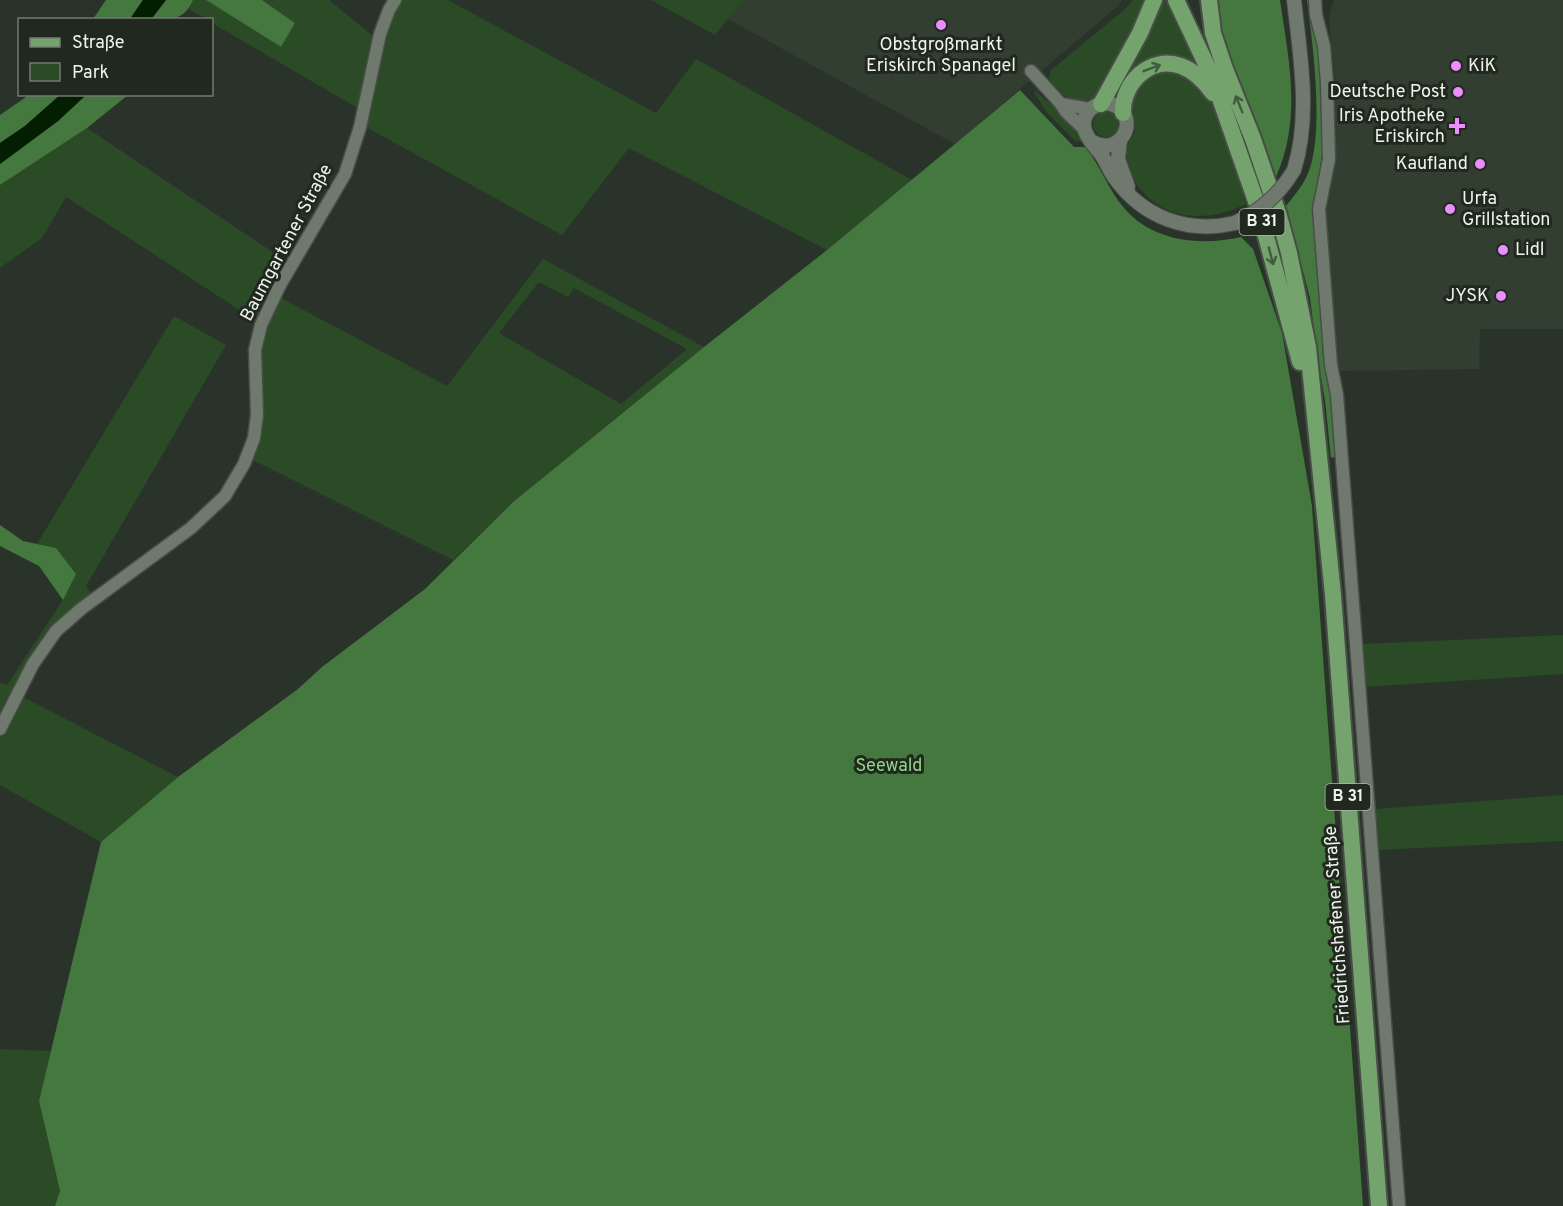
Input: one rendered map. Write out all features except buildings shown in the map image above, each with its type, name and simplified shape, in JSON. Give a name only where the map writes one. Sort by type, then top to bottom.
[{"type":"main road","points":[[1096,106],[1140,33],[1154,0]]},
{"type":"main road","name":"B 31","points":[[1176,0],[1214,81],[1258,207],[1317,425]]},
{"type":"main road","name":"B 31","points":[[1188,0],[1203,32],[1225,69],[1264,168],[1289,253],[1308,346],[1317,425]]},
{"type":"main road","points":[[1209,0],[1213,33],[1225,69]]},
{"type":"main road","points":[[1123,113],[1123,102],[1130,84],[1144,70],[1167,63],[1180,66],[1199,76],[1216,98],[1234,141]]},
{"type":"main road","name":"Friedrichshafener Straße","points":[[1317,425],[1333,594],[1379,1206]]},
{"type":"street","name":"Baumgartener Straße","points":[[0,729],[33,664],[56,631],[81,609],[191,528],[225,496],[244,464],[254,438],[257,415],[255,350],[261,325],[280,285],[345,174],[360,127],[380,34],[395,0]]},
{"type":"street","points":[[1031,71],[1066,112],[1084,129],[1113,175],[1132,197],[1158,217],[1182,225],[1208,228],[1235,223],[1261,209],[1274,198],[1294,170],[1301,143],[1302,78],[1294,0]]},
{"type":"street","points":[[1315,0],[1316,15],[1324,46],[1328,95],[1329,159],[1319,209],[1331,365],[1338,407],[1399,1206]]},
{"type":"street","points":[[1061,104],[1114,105],[1123,113],[1127,125],[1120,140],[1113,145],[1105,146],[1093,142]]},
{"type":"street","points":[[1084,129],[1085,117],[1096,106]]},
{"type":"street","points":[[1120,140],[1118,159],[1132,197]]},
{"type":"shaded area","points":[[143,0],[166,0],[152,18],[131,18]]},
{"type":"shaded area","points":[[743,0],[1122,0],[1119,5],[955,144],[728,19]]},
{"type":"shaded area","points":[[1334,0],[1563,0],[1563,329],[1480,329],[1479,369],[1338,371],[1325,214],[1333,157],[1335,79],[1329,18]]},
{"type":"shaded area","points":[[59,96],[85,96],[58,121],[0,164],[0,143],[25,126]]},
{"type":"green space","points":[[106,0],[143,0],[131,18],[94,18]]},
{"type":"green space","points":[[166,0],[193,0],[185,12],[176,18],[152,18]]},
{"type":"green space","points":[[193,0],[206,0],[281,47],[295,23],[262,0],[329,0],[374,37],[359,109],[213,24],[213,18],[204,18],[189,9]]},
{"type":"green space","points":[[206,0],[262,0],[295,23],[281,47]]},
{"type":"green space","points":[[400,0],[448,0],[656,113],[696,59],[912,180],[827,250],[629,148],[562,235],[364,126],[386,30]]},
{"type":"green space","points":[[651,0],[743,0],[715,35]]},
{"type":"green space","points":[[1133,0],[1149,0],[1100,97],[1077,101],[1065,96],[1049,80],[1050,71]]},
{"type":"green space","points":[[1159,0],[1168,0],[1206,74],[1176,59],[1119,94],[1116,92]]},
{"type":"green space","points":[[1216,0],[1280,0],[1290,68],[1291,111],[1284,155],[1276,177],[1222,38]]},
{"type":"green space","points":[[1307,0],[1310,0],[1322,82],[1323,147],[1315,225],[1323,354],[1331,390],[1338,456],[1331,458],[1310,298],[1286,206],[1302,185],[1309,171],[1316,133],[1316,87]]},
{"type":"green space","points":[[1176,70],[1194,78],[1209,100],[1224,136],[1246,204],[1216,214],[1201,216],[1172,212],[1158,205],[1146,195],[1128,170],[1124,153],[1134,132],[1131,105],[1136,89],[1153,73]]},
{"type":"green space","name":"Seewald","points":[[1020,90],[1074,147],[1085,147],[1119,202],[1136,220],[1149,229],[1179,239],[1195,241],[1241,237],[1253,249],[1282,333],[1312,506],[1363,1206],[55,1206],[60,1191],[39,1101],[101,842],[178,777],[298,689],[322,667],[425,589],[513,502],[827,250]]},
{"type":"green space","points":[[1035,91],[1076,125],[1084,142],[1075,141],[1047,113]]},
{"type":"green space","points":[[28,96],[59,96],[25,126],[0,143],[0,115]]},
{"type":"green space","points":[[85,96],[127,96],[87,128],[0,185],[0,164],[58,121]]},
{"type":"green space","points":[[1106,111],[1115,115],[1119,124],[1115,133],[1106,137],[1097,133],[1093,124],[1097,115]]},
{"type":"green space","points":[[87,128],[289,263],[258,322],[66,197],[42,238],[0,268],[0,185]]},
{"type":"green space","points":[[543,259],[704,347],[513,502],[453,560],[251,459],[262,412],[260,344],[279,297],[447,386]],"holes":[[[539,282],[568,297],[574,288],[687,349],[621,404],[499,333]]]},
{"type":"green space","points":[[174,316],[226,345],[86,586],[92,595],[66,614],[50,631],[0,720],[0,682],[7,685],[63,600],[76,574],[56,548],[37,544]]},
{"type":"green space","points":[[0,525],[23,541],[56,548],[76,574],[63,600],[39,566],[0,546]]},
{"type":"green space","points":[[1563,635],[1563,674],[1365,687],[1362,644]]},
{"type":"green space","points":[[21,696],[178,777],[101,842],[0,785],[0,738]]},
{"type":"green space","points":[[1563,795],[1563,841],[1378,850],[1375,809]]},
{"type":"green space","points":[[0,1049],[51,1051],[39,1101],[60,1192],[55,1206],[0,1206]]},
{"type":"place","name":"Obstgroßmarkt Eriskirch Spanagel","points":[[941,25]]},
{"type":"place","name":"KiK","points":[[1456,66]]},
{"type":"place","name":"Deutsche Post","points":[[1458,92]]},
{"type":"place","name":"Iris Apotheke Eriskirch","points":[[1457,126]]},
{"type":"place","name":"Kaufland","points":[[1480,164]]},
{"type":"place","name":"Urfa Grillstation","points":[[1450,209]]},
{"type":"place","name":"Lidl","points":[[1503,250]]},
{"type":"place","name":"JYSK","points":[[1501,296]]}]
